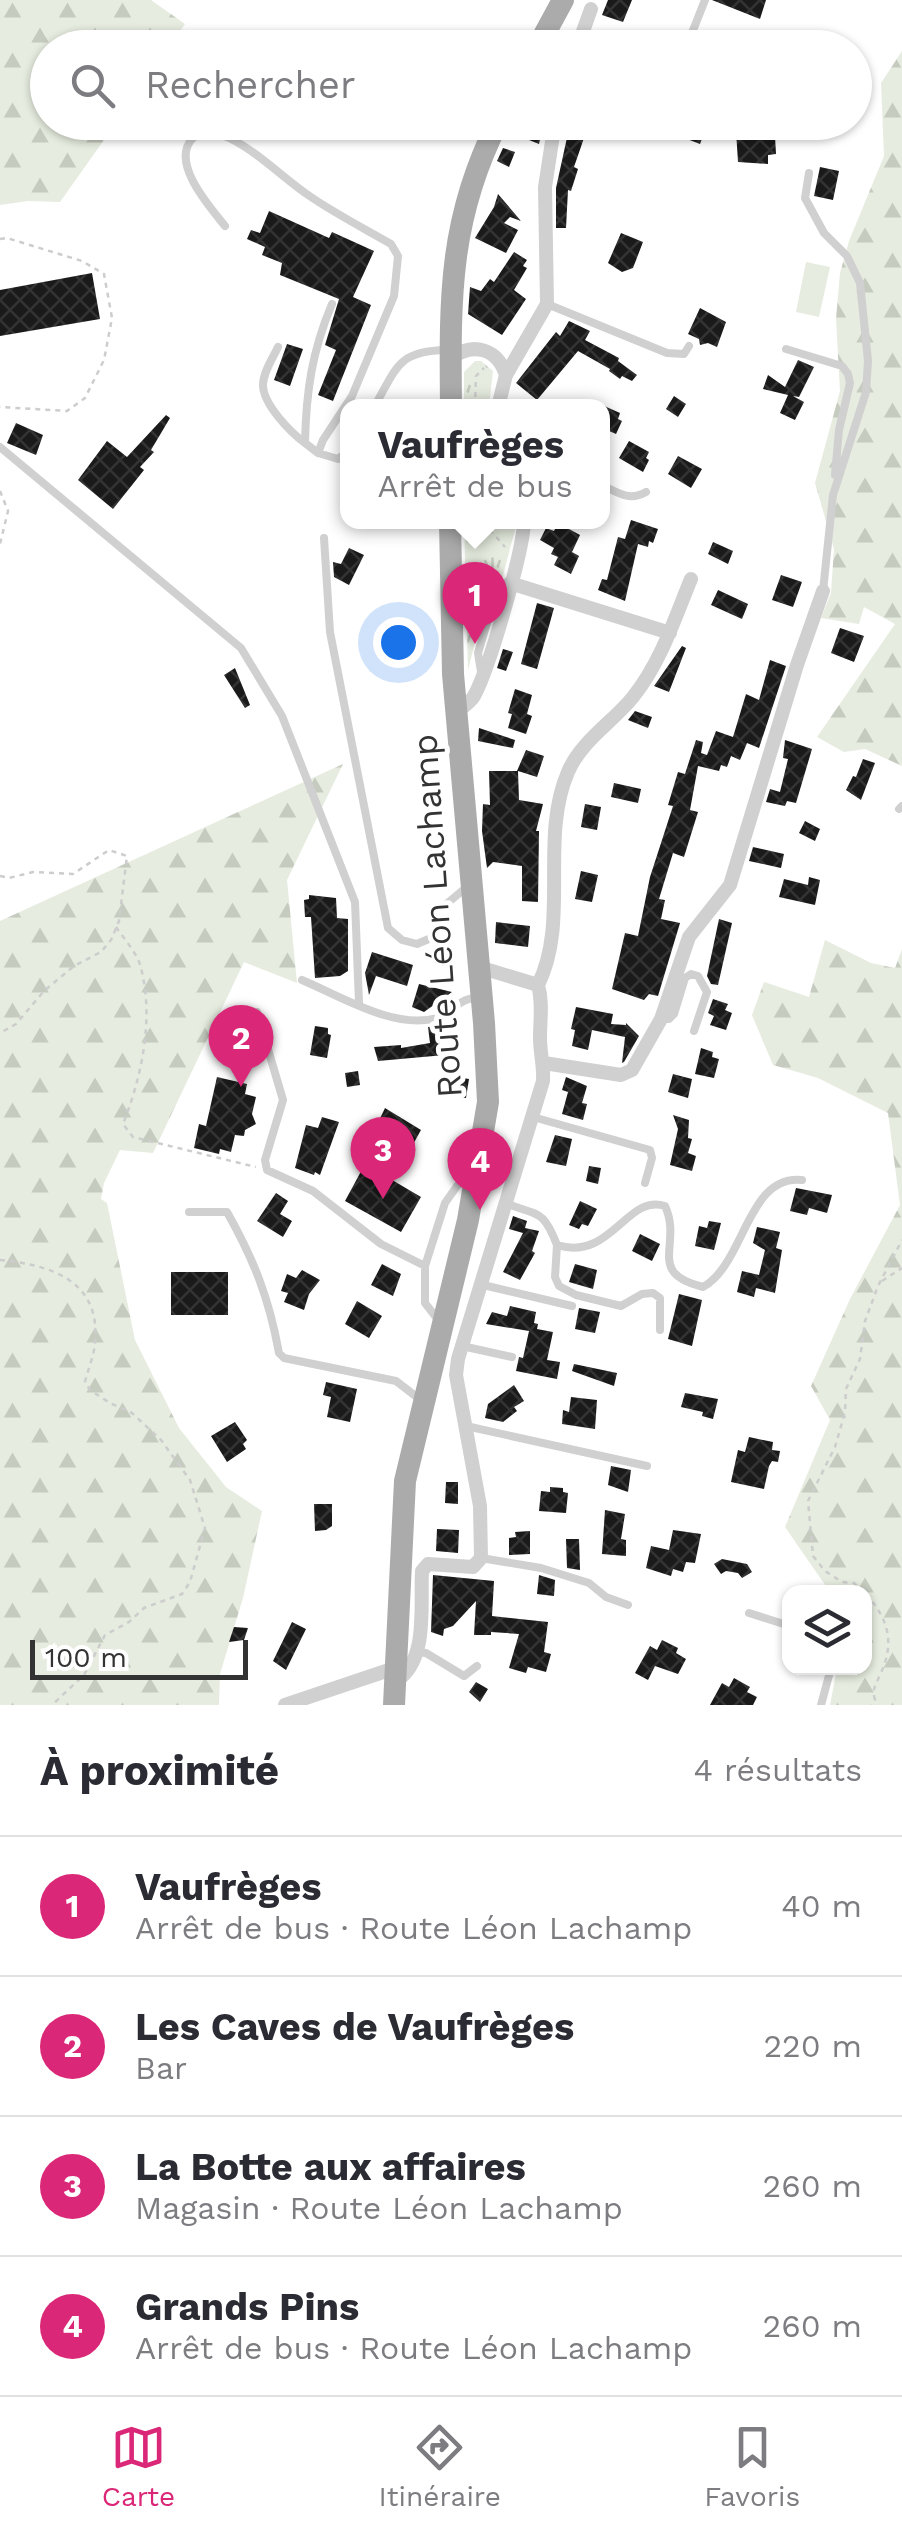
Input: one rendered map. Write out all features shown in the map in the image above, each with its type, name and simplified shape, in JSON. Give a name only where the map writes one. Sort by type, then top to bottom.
[{"type":"main road","points":[[547,30],[563,0]]},
{"type":"main road","points":[[452,399],[451,296],[457,236],[466,197],[488,140]]},
{"type":"main road","name":"Route Léon Lachamp","points":[[394,1685],[404,1496],[422,1400],[478,1168],[488,1102],[480,967],[456,712],[450,529]]},
{"type":"street","points":[[584,30],[594,5]]},
{"type":"street","points":[[500,399],[506,375],[548,304],[545,187],[552,140]]},
{"type":"street","points":[[451,354],[478,348],[496,356],[506,375]]},
{"type":"street","name":"Route Léon Lachamp","points":[[456,712],[474,697],[482,677],[523,529]]},
{"type":"street","points":[[285,1705],[394,1685],[407,1675],[418,1652],[422,1571],[428,1564],[472,1567],[481,1558],[480,1506],[456,1375],[503,1202],[533,1117],[544,1063],[538,985],[546,970],[551,933],[558,814],[568,773],[597,733],[633,697],[657,662],[691,579]]},
{"type":"street","points":[[510,585],[670,634]]},
{"type":"street","points":[[544,1063],[627,1074],[661,1020],[689,937],[730,885],[742,857],[776,731],[824,591]]},
{"type":"street","points":[[480,967],[538,985]]},
{"type":"lane","points":[[693,30],[704,0]]},
{"type":"lane","points":[[192,140],[186,164],[198,192],[225,226]]},
{"type":"lane","points":[[233,140],[312,198],[391,244],[398,256],[394,296],[350,399]]},
{"type":"lane","points":[[809,173],[805,198],[824,233],[847,256],[860,283],[868,361],[866,392],[833,495]]},
{"type":"lane","points":[[305,443],[307,391],[316,341],[332,304]]},
{"type":"lane","points":[[548,304],[667,354],[684,354],[689,346]]},
{"type":"lane","points":[[278,347],[262,382],[264,396],[294,436],[318,454],[340,457]]},
{"type":"lane","points":[[786,349],[842,366],[850,383],[839,430],[824,591]]},
{"type":"lane","points":[[379,399],[405,359],[416,351],[451,354]]},
{"type":"lane","points":[[318,454],[340,414]]},
{"type":"lane","points":[[0,447],[242,648],[282,716],[356,902],[359,1004]]},
{"type":"lane","points":[[610,490],[635,498],[646,492]]},
{"type":"lane","points":[[324,538],[330,632],[388,928],[402,940],[417,944],[431,938],[444,906],[472,883]]},
{"type":"lane","points":[[661,1020],[674,1014],[685,978],[691,974],[698,976],[706,992],[694,1031]]},
{"type":"lane","points":[[302,980],[389,1016],[416,1020],[438,1018],[460,1000],[482,996]]},
{"type":"lane","points":[[257,1012],[282,1100],[265,1160],[267,1170],[313,1191],[381,1244],[425,1266]]},
{"type":"lane","points":[[533,1117],[650,1150],[652,1158],[645,1184]]},
{"type":"lane","points":[[442,1325],[426,1303],[425,1266],[445,1203],[478,1168]]},
{"type":"lane","points":[[556,1245],[584,1248],[610,1235],[641,1206],[653,1202],[665,1206],[670,1216],[672,1233],[667,1261],[671,1270],[704,1287],[714,1281],[738,1249],[765,1193],[793,1179],[802,1180]]},
{"type":"lane","points":[[503,1202],[539,1214],[550,1222],[556,1245],[558,1286],[576,1295],[622,1306],[642,1294],[653,1293],[660,1298],[660,1330]]},
{"type":"lane","points":[[189,1212],[228,1212],[253,1258],[270,1305],[279,1353],[284,1358],[396,1381],[422,1400]]},
{"type":"lane","points":[[479,1284],[572,1306]]},
{"type":"lane","points":[[462,1346],[512,1358]]},
{"type":"lane","points":[[465,1425],[648,1466]]},
{"type":"lane","points":[[481,1558],[541,1568],[589,1582],[606,1597],[628,1604]]},
{"type":"lane","points":[[749,1612],[782,1623]]},
{"type":"lane","points":[[418,1652],[464,1676],[477,1666]]},
{"type":"lane","points":[[821,1705],[829,1675]]},
{"type":"path","points":[[0,239],[82,261],[104,274],[112,318],[104,360],[86,398],[67,411],[0,407]]},
{"type":"path","points":[[475,399],[476,376],[496,356]]},
{"type":"path","points":[[0,490],[8,511],[0,544]]},
{"type":"path","points":[[489,529],[517,556]]},
{"type":"path","points":[[0,876],[9,878],[33,872],[73,874],[109,850],[127,856],[116,927],[101,952],[74,966],[44,991],[16,1024],[0,1033]]},
{"type":"path","points":[[116,927],[141,965],[147,1026],[136,1092],[122,1124],[132,1137],[267,1170]]},
{"type":"path","points":[[857,1585],[842,1582],[825,1571],[813,1556],[808,1501],[835,1446],[846,1389],[860,1359],[866,1321],[878,1286],[902,1240]]},
{"type":"path","points":[[878,1286],[902,1268],[896,1252]]},
{"type":"path","points":[[0,1260],[57,1271],[79,1288],[94,1308],[95,1344],[85,1382],[90,1390],[132,1413],[162,1440],[190,1480],[205,1528],[190,1582],[182,1594],[144,1608],[129,1622],[104,1635],[84,1675],[52,1705]]},
{"type":"path","points":[[872,1603],[890,1636],[890,1651],[873,1689],[872,1705]]},
{"type":"green space","points":[[0,0],[151,0],[185,24],[181,30],[30,30],[30,140],[104,140],[60,202],[0,205]]},
{"type":"green space","points":[[902,51],[902,766],[865,749],[844,752],[817,737],[895,624],[864,607],[859,624],[821,618],[831,593],[834,549],[815,483],[840,391],[836,319],[840,273],[884,156],[881,83]]},
{"type":"green space","points":[[806,262],[830,267],[819,317],[796,312]]},
{"type":"green space","points":[[475,361],[493,371],[490,399],[464,399],[464,372]]},
{"type":"green space","points":[[464,529],[515,529],[501,583],[487,595],[468,670]]},
{"type":"green space","points":[[343,764],[287,880],[297,983],[244,962],[153,1153],[120,1150],[101,1199],[107,1203],[135,1340],[179,1428],[226,1487],[262,1511],[243,1598],[220,1674],[219,1705],[0,1705],[0,921]]},
{"type":"green space","points":[[825,940],[871,963],[895,968],[902,949],[902,1705],[830,1705],[836,1675],[872,1675],[872,1585],[825,1585],[785,1527],[830,1420],[811,1386],[850,1299],[900,1205],[888,1113],[818,1078],[773,1065],[752,1015],[764,982],[809,997]]},
{"type":"building","points":[[608,0],[632,0],[623,22],[602,15]]},
{"type":"building","points":[[712,0],[766,0],[760,19]]},
{"type":"building","points":[[566,140],[583,140],[574,167],[578,169],[571,191],[568,190],[566,228],[556,228],[556,188]]},
{"type":"building","points":[[737,140],[775,140],[776,154],[768,155],[768,164],[738,162]]},
{"type":"building","points":[[503,148],[515,152],[509,167],[497,161]]},
{"type":"building","points":[[820,167],[839,171],[833,200],[814,196]]},
{"type":"building","points":[[498,194],[521,221],[510,217],[504,223],[518,230],[506,253],[475,238]]},
{"type":"building","points":[[269,211],[329,238],[332,232],[374,251],[353,297],[371,305],[333,401],[318,395],[336,350],[325,345],[339,299],[280,275],[282,263],[262,255],[265,247],[247,239],[251,230],[260,233]]},
{"type":"building","points":[[621,233],[643,242],[633,268],[622,272],[608,263]]},
{"type":"building","points":[[514,252],[527,260],[523,266],[527,268],[514,290],[526,299],[502,335],[468,314],[470,287],[481,291],[490,279],[494,282]]},
{"type":"building","points":[[92,273],[100,319],[0,336],[0,290]]},
{"type":"building","points":[[700,308],[726,322],[717,347],[700,345],[699,339],[688,334]]},
{"type":"building","points":[[569,321],[590,331],[585,340],[619,358],[637,375],[632,381],[622,376],[620,379],[578,351],[536,399],[516,383],[556,332],[560,336]]},
{"type":"building","points":[[287,344],[303,349],[290,386],[274,380]]},
{"type":"building","points":[[798,360],[814,367],[799,397],[793,396],[804,402],[795,420],[780,413],[788,395],[763,389],[768,375],[785,387]]},
{"type":"building","points":[[674,396],[686,404],[678,417],[666,409]]},
{"type":"building","points":[[610,409],[620,413],[618,419],[622,421],[616,434],[610,431]]},
{"type":"building","points":[[166,415],[170,418],[151,450],[154,452],[140,467],[144,470],[113,509],[78,480],[107,441],[127,457]]},
{"type":"building","points":[[16,423],[43,435],[36,455],[7,443]]},
{"type":"building","points":[[629,441],[649,452],[643,472],[619,458]]},
{"type":"building","points":[[678,456],[702,469],[691,488],[668,474]]},
{"type":"building","points":[[631,520],[658,529],[648,547],[638,544],[625,601],[598,590],[602,579],[607,580],[618,537],[625,539]]},
{"type":"building","points":[[546,529],[569,529],[580,535],[572,552],[579,556],[571,574],[554,565],[558,557],[551,554],[554,548],[540,540]]},
{"type":"building","points":[[713,542],[733,551],[728,564],[708,554]]},
{"type":"building","points":[[349,548],[364,555],[349,585],[334,577],[333,562],[341,564]]},
{"type":"building","points":[[781,575],[802,582],[793,607],[772,600]]},
{"type":"building","points":[[718,590],[748,604],[742,619],[711,605]]},
{"type":"building","points":[[537,603],[554,608],[537,669],[521,664]]},
{"type":"building","points":[[840,628],[864,636],[854,662],[831,653]]},
{"type":"building","points":[[682,646],[686,648],[669,692],[654,686]]},
{"type":"building","points":[[503,649],[513,652],[506,671],[497,668]]},
{"type":"building","points":[[770,660],[786,666],[759,748],[747,743],[740,760],[731,756],[727,767],[721,765],[719,771],[698,766],[690,810],[698,812],[684,857],[673,853],[659,899],[665,900],[661,919],[680,923],[658,996],[649,994],[644,1000],[612,989],[625,933],[638,936],[650,877],[673,806],[668,805],[678,772],[685,774],[696,740],[703,742],[701,753],[707,755],[716,731],[733,737],[746,694],[759,700]]},
{"type":"building","points":[[235,668],[250,705],[245,708],[224,675]]},
{"type":"building","points":[[515,689],[532,695],[527,714],[532,716],[526,734],[508,728]]},
{"type":"building","points":[[635,711],[652,717],[648,728],[628,720]]},
{"type":"building","points":[[479,728],[515,740],[513,748],[478,741]]},
{"type":"building","points":[[785,740],[812,749],[796,803],[787,801],[785,806],[766,802],[770,789],[780,792],[788,759],[783,758]]},
{"type":"building","points":[[526,750],[544,756],[537,777],[518,771],[519,800],[543,804],[536,831],[538,902],[522,901],[522,866],[493,862],[487,868],[482,831],[483,804],[490,805],[489,771],[517,771]]},
{"type":"building","points":[[863,759],[875,763],[861,800],[846,790]]},
{"type":"building","points":[[614,783],[641,789],[638,803],[611,797]]},
{"type":"building","points":[[585,804],[601,807],[597,830],[581,827]]},
{"type":"building","points":[[805,821],[820,829],[815,841],[799,833]]},
{"type":"building","points":[[753,847],[784,854],[781,868],[749,861]]},
{"type":"building","points":[[581,871],[598,875],[592,902],[575,899]]},
{"type":"building","points":[[809,877],[820,880],[815,905],[779,897],[784,879],[808,885]]},
{"type":"building","points":[[309,895],[336,898],[337,918],[348,919],[348,971],[340,976],[315,978],[311,917],[305,917],[304,900]]},
{"type":"building","points":[[719,919],[732,923],[718,985],[711,984],[707,976]]},
{"type":"building","points":[[496,922],[530,926],[528,947],[495,943]]},
{"type":"building","points":[[372,952],[413,965],[407,986],[376,976],[369,995],[365,973]]},
{"type":"building","points":[[419,984],[452,992],[424,1012],[412,1007]]},
{"type":"building","points":[[713,999],[728,1004],[725,1010],[732,1013],[726,1030],[710,1025],[714,1016],[708,1013]]},
{"type":"building","points":[[576,1007],[613,1014],[611,1024],[626,1023],[639,1036],[624,1062],[625,1037],[592,1030],[588,1050],[572,1046]]},
{"type":"building","points":[[454,1022],[456,1054],[378,1061],[374,1047],[430,1043],[428,1027]]},
{"type":"building","points":[[315,1026],[328,1028],[331,1035],[327,1058],[310,1055]]},
{"type":"building","points":[[701,1048],[719,1059],[714,1078],[695,1074]]},
{"type":"building","points":[[358,1071],[360,1085],[347,1087],[345,1073]]},
{"type":"building","points":[[673,1074],[692,1079],[688,1098],[668,1092]]},
{"type":"building","points":[[451,1076],[469,1079],[466,1098],[449,1096]]},
{"type":"building","points":[[217,1077],[247,1084],[245,1094],[256,1097],[252,1114],[256,1124],[245,1130],[244,1136],[235,1135],[231,1152],[220,1149],[219,1154],[194,1148],[199,1124],[206,1126]]},
{"type":"building","points":[[566,1077],[587,1086],[583,1120],[562,1114],[568,1092],[562,1090]]},
{"type":"building","points":[[385,1108],[421,1130],[411,1148],[375,1129]]},
{"type":"building","points":[[673,1115],[689,1120],[688,1138],[692,1139],[688,1153],[696,1156],[692,1171],[670,1165],[678,1129]]},
{"type":"building","points":[[322,1117],[339,1122],[320,1175],[314,1175],[295,1168],[306,1125],[318,1128]]},
{"type":"building","points":[[555,1135],[572,1139],[566,1166],[546,1162]]},
{"type":"building","points":[[365,1164],[421,1197],[401,1232],[345,1201]]},
{"type":"building","points":[[589,1166],[601,1168],[598,1184],[586,1181]]},
{"type":"building","points":[[796,1188],[832,1195],[827,1213],[809,1208],[807,1215],[790,1211]]},
{"type":"building","points":[[276,1193],[288,1201],[280,1214],[292,1221],[283,1237],[257,1221]]},
{"type":"building","points":[[580,1201],[597,1209],[588,1226],[582,1224],[579,1229],[569,1225]]},
{"type":"building","points":[[513,1216],[527,1221],[525,1228],[539,1231],[532,1251],[535,1253],[520,1280],[503,1272],[523,1233],[509,1229]]},
{"type":"building","points":[[709,1221],[721,1223],[714,1250],[695,1246],[699,1226],[707,1228]]},
{"type":"building","points":[[757,1227],[780,1232],[776,1248],[782,1250],[775,1293],[756,1288],[754,1297],[737,1292],[742,1271],[759,1275],[765,1250],[753,1243]]},
{"type":"building","points":[[640,1234],[660,1244],[652,1261],[632,1251]]},
{"type":"building","points":[[382,1264],[401,1274],[393,1296],[371,1285]]},
{"type":"building","points":[[575,1264],[597,1270],[593,1289],[569,1282]]},
{"type":"building","points":[[302,1270],[320,1280],[309,1294],[304,1310],[284,1302],[288,1293],[281,1291],[287,1274],[296,1278]]},
{"type":"building","points":[[171,1272],[228,1272],[228,1315],[171,1315]]},
{"type":"building","points":[[679,1294],[702,1300],[692,1346],[668,1339]]},
{"type":"building","points":[[357,1301],[382,1316],[369,1338],[345,1324]]},
{"type":"building","points":[[510,1306],[536,1312],[537,1329],[553,1332],[547,1360],[560,1362],[557,1379],[516,1371],[529,1331],[486,1324],[492,1312],[507,1316]]},
{"type":"building","points":[[579,1308],[600,1312],[595,1333],[575,1329]]},
{"type":"building","points":[[574,1364],[617,1373],[614,1386],[572,1371]]},
{"type":"building","points":[[326,1382],[357,1389],[350,1422],[327,1417],[331,1397],[323,1395]]},
{"type":"building","points":[[514,1385],[524,1401],[514,1407],[517,1411],[503,1422],[485,1418],[488,1404]]},
{"type":"building","points":[[685,1393],[718,1399],[713,1419],[702,1416],[703,1412],[681,1407]]},
{"type":"building","points":[[571,1397],[597,1400],[595,1429],[562,1424],[563,1410],[569,1412]]},
{"type":"building","points":[[235,1422],[247,1440],[243,1444],[246,1449],[227,1462],[211,1436]]},
{"type":"building","points":[[749,1437],[773,1442],[772,1450],[780,1451],[778,1462],[772,1461],[769,1466],[764,1489],[731,1482],[738,1450],[745,1452]]},
{"type":"building","points":[[611,1466],[631,1470],[628,1492],[608,1485]]},
{"type":"building","points":[[446,1482],[458,1482],[458,1504],[445,1503]]},
{"type":"building","points":[[550,1487],[563,1488],[568,1493],[566,1513],[539,1511],[541,1491],[550,1492]]},
{"type":"building","points":[[314,1504],[332,1504],[332,1526],[326,1530],[315,1531]]},
{"type":"building","points":[[605,1510],[625,1514],[621,1539],[626,1540],[626,1556],[602,1554]]},
{"type":"building","points":[[437,1529],[459,1530],[458,1553],[436,1551]]},
{"type":"building","points":[[673,1530],[701,1534],[695,1563],[686,1562],[683,1572],[673,1569],[671,1576],[646,1568],[651,1546],[669,1550]]},
{"type":"building","points":[[530,1531],[530,1554],[509,1555],[509,1538],[516,1537],[515,1532]]},
{"type":"building","points":[[566,1539],[579,1539],[580,1570],[567,1568]]},
{"type":"building","points":[[722,1559],[747,1564],[752,1572],[742,1578],[738,1573],[721,1574],[714,1564]]},
{"type":"building","points":[[433,1575],[494,1581],[492,1616],[548,1622],[544,1652],[551,1654],[546,1672],[528,1667],[526,1673],[509,1668],[519,1634],[474,1635],[476,1601],[453,1626],[444,1629],[443,1636],[431,1632]]},
{"type":"building","points":[[539,1575],[555,1580],[554,1596],[537,1594]]},
{"type":"building","points":[[292,1622],[306,1629],[286,1670],[273,1661]]},
{"type":"building","points":[[234,1627],[248,1628],[244,1640],[229,1642]]},
{"type":"building","points":[[662,1640],[678,1648],[676,1653],[686,1659],[678,1674],[655,1666],[648,1680],[635,1673],[650,1646],[657,1650]]},
{"type":"building","points":[[734,1678],[750,1687],[747,1692],[757,1697],[753,1705],[710,1705],[722,1683],[729,1687]]},
{"type":"building","points":[[476,1682],[488,1689],[480,1702],[469,1692]]},
{"type":"place","name":"Vaufrèges","points":[[475,644]]},
{"type":"place","name":"Les Caves de Vaufrèges","points":[[241,1087]]},
{"type":"place","name":"La Botte aux affaires","points":[[383,1199]]},
{"type":"place","name":"Grands Pins","points":[[480,1210]]}]
